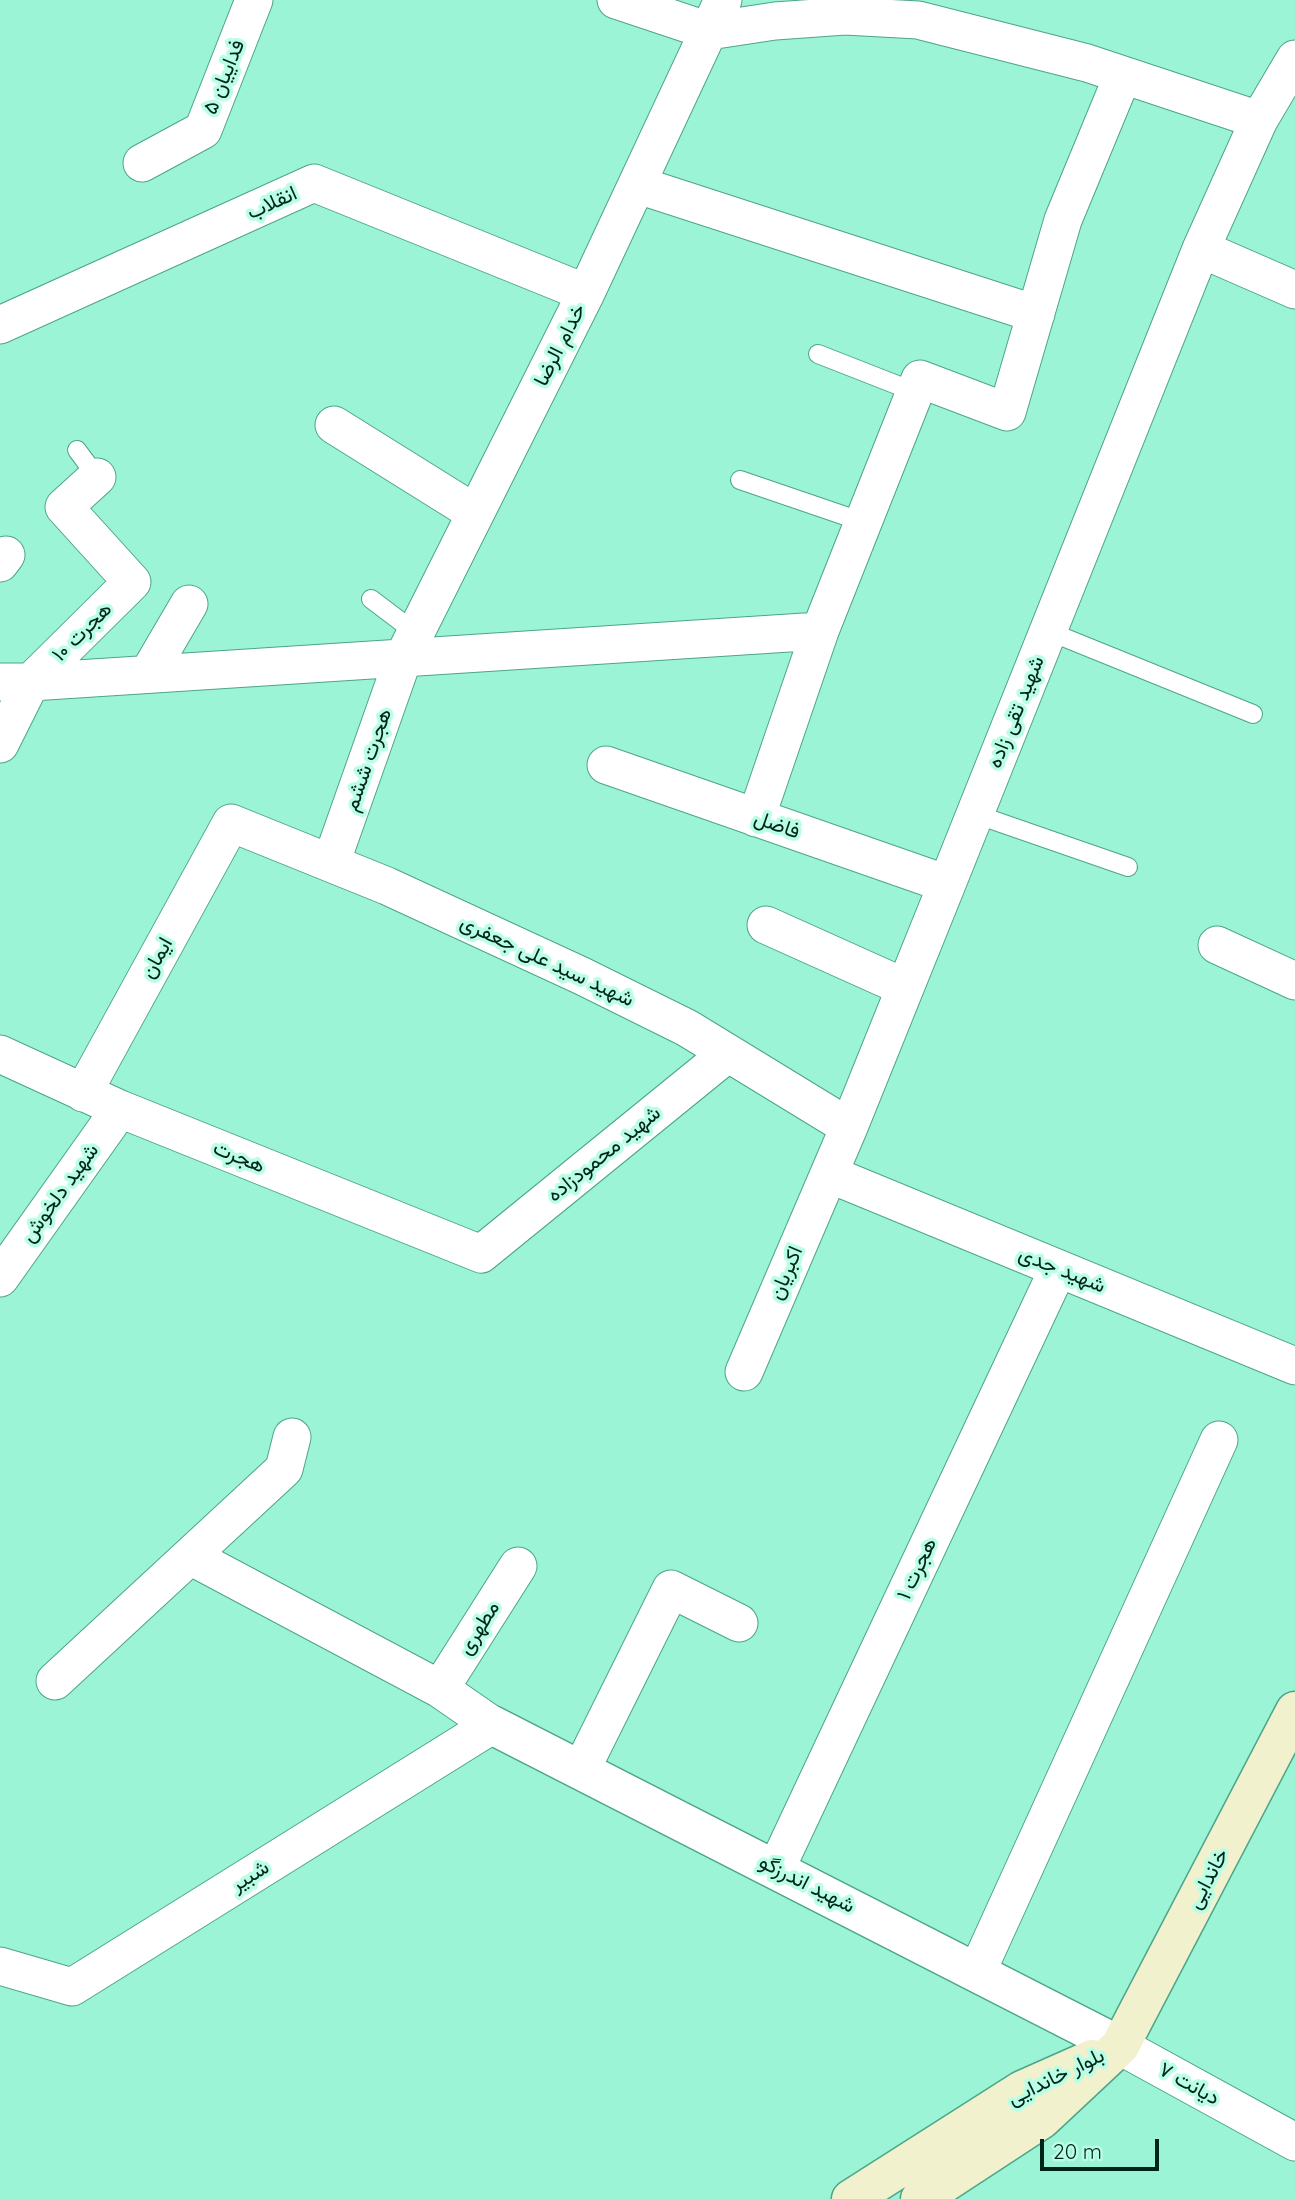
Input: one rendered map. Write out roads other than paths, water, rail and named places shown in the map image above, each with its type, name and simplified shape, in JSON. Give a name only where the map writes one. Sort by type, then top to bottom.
[{"type":"main road","name":"خاندایی","points":[[1120,2046],[1295,1711]]},
{"type":"main road","name":"بلوار خاندایی","points":[[851,2199],[1022,2090],[1120,2046]]},
{"type":"main road","name":"بلوار خاندایی","points":[[920,2199],[1042,2119],[1120,2046]]},
{"type":"street","name":"فداییان ۵","points":[[142,163],[203,130],[254,0]]},
{"type":"street","points":[[616,0],[775,21],[845,16],[918,20],[1051,53],[1259,120]]},
{"type":"street","name":"خدام الرضا","points":[[410,644],[586,293],[716,15]]},
{"type":"street","name":"شهید تقی زاده","points":[[829,1174],[1201,249],[1259,120],[1295,59]]},
{"type":"street","points":[[756,818],[820,631],[920,379],[1007,412],[1063,220],[1123,75]]},
{"type":"street","name":"انقلاب","points":[[0,325],[314,183],[586,293]]},
{"type":"street","points":[[638,185],[1036,314]]},
{"type":"street","points":[[1201,249],[1295,290]]},
{"type":"street","points":[[334,425],[475,513]]},
{"type":"street","name":"هجرت ۱۰","points":[[0,744],[16,682],[132,582],[64,507],[87,463]]},
{"type":"street","points":[[148,674],[189,604]]},
{"type":"street","points":[[16,682],[148,674],[410,644],[820,631]]},
{"type":"street","name":"هجرت ششم","points":[[331,863],[410,644]]},
{"type":"street","name":"فاضل","points":[[606,765],[947,884]]},
{"type":"street","name":"شهید سید علی جعفری","points":[[231,823],[387,886],[582,976],[687,1028],[849,1127]]},
{"type":"street","name":"ایمان","points":[[83,1093],[231,823]]},
{"type":"street","points":[[766,925],[904,987]]},
{"type":"street","points":[[1217,945],[1295,981]]},
{"type":"street","name":"هجرت","points":[[0,1054],[120,1109],[481,1254]]},
{"type":"street","name":"شهید محمودزاده","points":[[481,1254],[727,1054]]},
{"type":"street","name":"شهید دلخوش","points":[[0,1278],[120,1109]]},
{"type":"street","name":"شهید جدی","points":[[829,1174],[1295,1366]]},
{"type":"street","name":"اکبریان","points":[[744,1372],[829,1174]]},
{"type":"street","name":"هجرت ۱","points":[[776,1869],[1058,1269]]},
{"type":"street","points":[[55,1681],[284,1469],[292,1437]]},
{"type":"street","points":[[977,1972],[1219,1440]]},
{"type":"street","points":[[190,1556],[440,1689],[492,1725]]},
{"type":"street","name":"مطهری","points":[[440,1689],[518,1566]]},
{"type":"street","points":[[581,1770],[671,1589],[739,1623]]},
{"type":"street","name":"شهید اندرزگو","points":[[492,1725],[1120,2046]]},
{"type":"street","name":"شبیر","points":[[0,1966],[72,1987],[492,1725]]},
{"type":"street","name":"دیانت ۷","points":[[1120,2046],[1295,2143]]},
{"type":"lane","points":[[818,354],[915,392]]},
{"type":"lane","points":[[740,480],[863,522]]},
{"type":"lane","points":[[371,599],[410,644]]},
{"type":"lane","points":[[1048,631],[1253,714]]},
{"type":"lane","points":[[975,814],[1128,867]]}]
